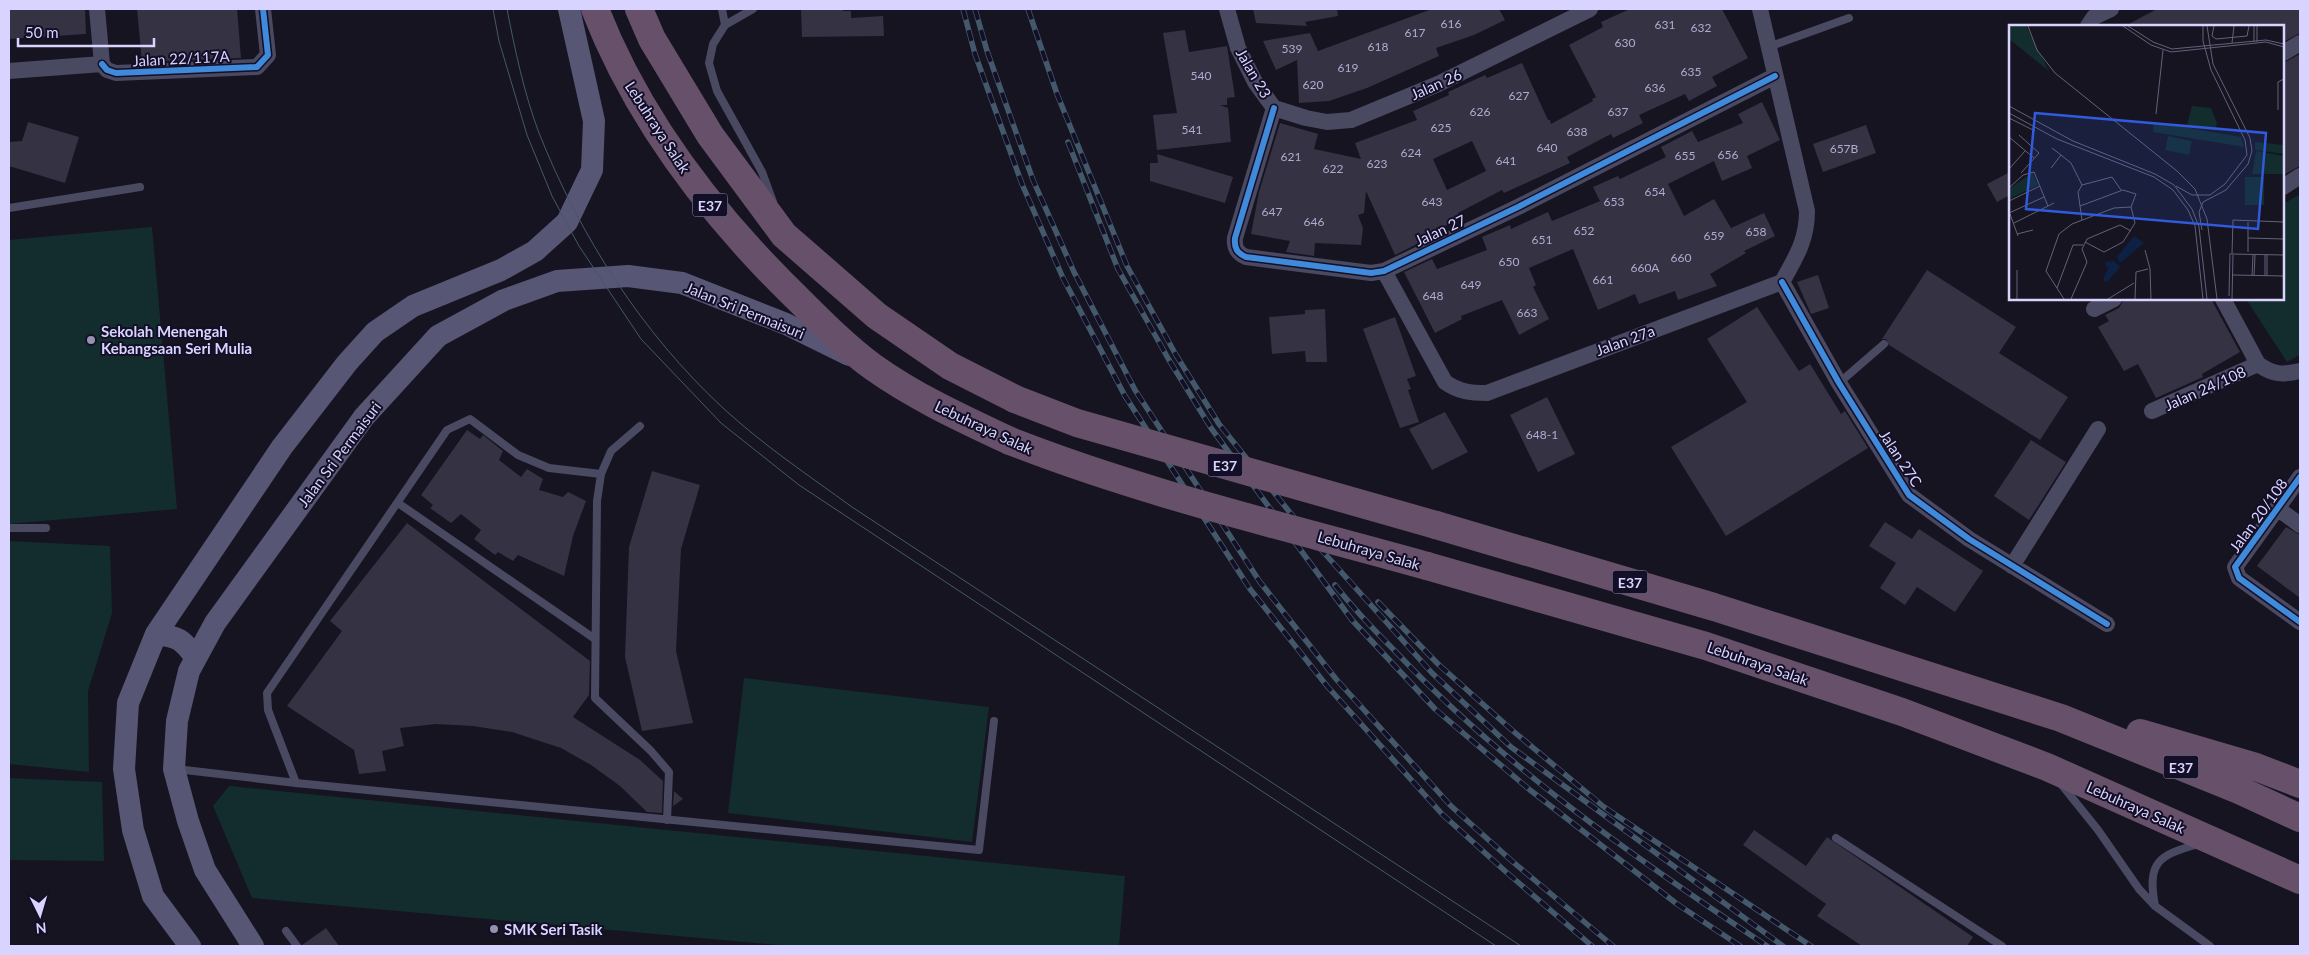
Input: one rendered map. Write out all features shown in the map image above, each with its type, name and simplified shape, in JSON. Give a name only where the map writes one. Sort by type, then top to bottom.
[{"type":"highway","name":"Lebuhraya Salak","points":[[595,9],[617,63],[666,146],[715,212],[763,265],[872,367],[944,409],[1010,441],[1063,462],[1122,481],[1706,646],[1902,712],[2047,767],[2300,880]]},
{"type":"highway","name":"E37","points":[[639,9],[652,39],[710,135],[784,235],[877,316],[950,366],[1015,399],[1078,423],[1436,525],[1714,607],[2060,718],[2239,790],[2300,818]]},
{"type":"highway","points":[[2060,718],[2116,726],[2256,767],[2300,784]]},
{"type":"main road","points":[[190,946],[153,896],[133,830],[124,770],[128,703],[156,634],[282,447],[347,363],[375,332],[413,306],[501,270],[535,251],[566,222],[592,170],[594,121],[569,9]]},
{"type":"main road","name":"Jalan Sri Permaisuri","points":[[253,946],[205,870],[188,821],[174,769],[177,721],[189,671],[215,623],[364,417],[438,336],[504,300],[557,281],[628,276],[682,283],[786,324],[872,367]]},
{"type":"main road","points":[[156,634],[175,636],[184,642],[196,658]]},
{"type":"street","points":[[97,9],[102,64]]},
{"type":"street","name":"Jalan 22/117A","points":[[9,71],[102,64],[107,70],[116,73],[257,67],[264,62],[268,55],[263,9]]},
{"type":"street","name":"Jalan 23","points":[[1227,9],[1238,48],[1255,82],[1274,108]]},
{"type":"street","name":"Jalan 26","points":[[1274,108],[1327,122],[1351,120],[1438,84],[1590,9]]},
{"type":"street","points":[[1760,9],[1807,211],[1807,229],[1801,248],[1782,282]]},
{"type":"street","points":[[2089,25],[2094,18],[2111,9]]},
{"type":"street","points":[[2284,52],[2300,44]]},
{"type":"street","name":"Jalan 27","points":[[1274,108],[1234,246],[1239,254],[1371,272],[1384,271],[1518,207],[1775,76]]},
{"type":"street","points":[[2284,186],[2300,176]]},
{"type":"street","name":"Jalan 27a","points":[[1384,271],[1446,382],[1456,389],[1487,393],[1782,282]]},
{"type":"street","name":"Jalan 27C","points":[[1782,282],[1839,383],[1909,495],[1969,539],[2106,624]]},
{"type":"street","points":[[2094,309],[2112,300]]},
{"type":"street","points":[[2224,300],[2258,364],[2267,371],[2278,374],[2300,371]]},
{"type":"street","name":"Jalan 24/108","points":[[2152,411],[2258,364]]},
{"type":"street","points":[[2012,566],[2098,430]]},
{"type":"street","name":"Jalan 20/108","points":[[2300,477],[2235,568],[2239,578],[2300,622]]},
{"type":"street","points":[[2277,508],[2300,525]]},
{"type":"lane","points":[[722,9],[725,25]]},
{"type":"lane","points":[[753,9],[725,25],[713,44],[709,63],[717,91],[762,172],[784,235]]},
{"type":"lane","points":[[1768,47],[1850,18]]},
{"type":"lane","points":[[9,208],[140,187]]},
{"type":"lane","points":[[1839,383],[1884,344]]},
{"type":"lane","points":[[296,783],[268,710],[268,693],[447,430],[470,419],[518,455],[549,468],[601,474]]},
{"type":"lane","points":[[640,426],[611,451],[601,474],[597,500],[595,698],[651,750],[669,772],[667,820]]},
{"type":"lane","points":[[398,502],[595,638]]},
{"type":"lane","points":[[9,528],[46,528]]},
{"type":"lane","points":[[174,769],[296,783],[979,850],[994,720]]},
{"type":"lane","points":[[2047,767],[2087,814],[2133,882],[2155,906],[2210,946]]},
{"type":"lane","points":[[1836,838],[2002,946]]},
{"type":"lane","points":[[2155,906],[2151,885],[2153,868],[2168,854],[2212,840]]},
{"type":"lane","points":[[286,931],[297,946]]},
{"type":"green space","points":[[2300,194],[2300,355],[2287,362],[2247,300],[2284,300],[2284,203]]},
{"type":"green space","points":[[152,227],[177,509],[9,524],[9,240]]},
{"type":"green space","points":[[9,541],[110,546],[112,613],[88,691],[89,772],[9,764]]},
{"type":"green space","points":[[744,678],[989,707],[972,842],[728,813]]},
{"type":"green space","points":[[9,778],[102,782],[104,861],[9,860]]},
{"type":"green space","points":[[229,786],[1125,876],[1119,946],[790,946],[252,898],[213,806]]},
{"type":"building","points":[[9,9],[85,9],[86,34],[9,39]]},
{"type":"building","points":[[137,9],[237,9],[241,58],[142,62]]},
{"type":"building","points":[[801,9],[843,9],[843,11],[851,11],[851,18],[883,16],[884,36],[802,37]]},
{"type":"building","points":[[1253,9],[1337,9],[1338,16],[1305,22],[1307,26],[1256,23]]},
{"type":"building","points":[[1432,9],[1499,9],[1505,20],[1474,35],[1436,48],[1439,56],[1367,88],[1329,101],[1299,103],[1297,60],[1276,70],[1263,41],[1310,33],[1318,51]]},
{"type":"building","points":[[1630,9],[1722,9],[1748,58],[1712,77],[1717,86],[1689,101],[1685,94],[1639,115],[1643,123],[1613,138],[1611,134],[1567,157],[1570,163],[1504,193],[1502,190],[1458,213],[1460,219],[1421,237],[1423,241],[1395,255],[1366,191],[1364,213],[1358,215],[1363,228],[1361,245],[1315,243],[1314,256],[1286,252],[1290,241],[1251,234],[1259,192],[1280,123],[1318,134],[1314,149],[1361,159],[1355,143],[1417,120],[1413,111],[1449,95],[1448,92],[1485,75],[1487,78],[1522,63],[1551,124],[1593,101],[1592,99],[1596,97],[1569,45],[1603,27],[1601,22]],"holes":[[[1472,141],[1486,171],[1447,190],[1433,159]]]},
{"type":"building","points":[[2157,9],[2300,9],[2300,33],[2284,41],[2284,25],[2127,25]]},
{"type":"building","points":[[1185,30],[1189,52],[1227,46],[1235,97],[1227,98],[1227,105],[1220,105],[1228,108],[1231,142],[1157,150],[1153,115],[1177,113],[1163,33]]},
{"type":"building","points":[[2300,54],[2300,166],[2284,174],[2284,62]]},
{"type":"building","points":[[1762,102],[1780,140],[1747,156],[1752,168],[1722,181],[1714,161],[1668,184],[1684,216],[1714,199],[1731,228],[1764,213],[1775,236],[1744,251],[1746,253],[1710,274],[1717,286],[1678,300],[1675,291],[1639,304],[1635,294],[1598,310],[1573,249],[1529,268],[1536,285],[1533,287],[1549,319],[1519,335],[1502,300],[1461,316],[1462,319],[1435,333],[1404,272],[1432,259],[1437,269],[1487,250],[1482,237],[1510,225],[1511,229],[1548,212],[1552,221],[1600,201],[1593,187],[1618,176],[1620,179],[1666,157],[1661,147],[1692,131],[1698,142],[1743,123],[1738,114]]},
{"type":"building","points":[[28,122],[79,137],[65,183],[9,166],[9,142],[22,141]]},
{"type":"building","points":[[1866,125],[1876,153],[1823,172],[1813,144]]},
{"type":"building","points":[[1157,154],[1233,177],[1225,203],[1150,181],[1150,163],[1158,163]]},
{"type":"building","points":[[2009,173],[2009,196],[1997,202],[1987,184]]},
{"type":"building","points":[[1927,270],[2016,327],[1999,353],[2068,397],[2040,440],[1889,345],[1886,339],[1882,339]]},
{"type":"building","points":[[1818,275],[1829,308],[1811,314],[1797,282]]},
{"type":"building","points":[[2123,300],[2212,300],[2240,352],[2202,374],[2203,377],[2156,398],[2138,364],[2124,371],[2098,327],[2109,321],[2105,315],[2119,308]]},
{"type":"building","points":[[1757,307],[1799,371],[1810,364],[1841,414],[1845,411],[1868,448],[1726,536],[1671,447],[1747,402],[1707,339]]},
{"type":"building","points":[[1325,309],[1327,362],[1306,362],[1305,351],[1272,354],[1269,317],[1305,314],[1305,310]]},
{"type":"building","points":[[1395,317],[1416,376],[1407,379],[1411,389],[1408,390],[1419,422],[1400,428],[1363,329]]},
{"type":"building","points":[[1547,397],[1575,454],[1538,472],[1510,415]]},
{"type":"building","points":[[1445,412],[1468,452],[1432,470],[1409,429]]},
{"type":"building","points":[[467,430],[480,439],[483,435],[503,451],[499,460],[521,477],[527,469],[543,479],[539,490],[563,497],[568,492],[586,501],[573,536],[564,576],[518,555],[513,561],[498,552],[495,555],[474,539],[481,530],[461,514],[451,523],[430,508],[433,505],[421,495]]},
{"type":"building","points":[[2031,440],[2066,462],[2029,520],[1994,496]]},
{"type":"building","points":[[652,471],[700,485],[681,549],[676,651],[693,723],[642,731],[625,657],[629,547]]},
{"type":"building","points":[[1885,522],[1912,539],[1919,529],[1983,571],[1955,612],[1917,587],[1905,605],[1880,588],[1896,563],[1869,546]]},
{"type":"building","points":[[407,523],[590,661],[589,695],[573,717],[640,760],[663,781],[662,813],[647,812],[620,786],[591,765],[561,748],[512,732],[473,726],[436,724],[400,728],[404,746],[382,751],[386,771],[359,774],[354,750],[287,706],[342,631],[330,621]]},
{"type":"building","points":[[2286,527],[2300,535],[2300,598],[2257,566]]},
{"type":"building","points":[[674,791],[683,799],[673,806]]},
{"type":"building","points":[[1754,830],[1806,866],[1827,837],[1973,937],[1967,946],[1862,946],[1817,916],[1826,904],[1743,845]]},
{"type":"building","points":[[326,928],[339,946],[302,945]]},
{"type":"tram line","points":[[493,9],[499,41],[527,135],[552,196],[579,246],[641,339],[721,423],[799,485],[1496,946]]},
{"type":"tram line","points":[[507,9],[520,71],[539,133],[555,171],[594,246],[616,281],[666,348],[694,379],[738,422],[852,507],[1521,946]]},
{"type":"railway","points":[[963,9],[975,54],[1022,184],[1063,278],[1125,396],[1250,589],[1327,686],[1442,814],[1592,946]]},
{"type":"railway","points":[[975,9],[987,51],[1033,180],[1074,272],[1135,390],[1260,582],[1336,679],[1451,806],[1513,862],[1613,946]]},
{"type":"railway","points":[[1028,9],[1057,94],[1127,266],[1176,355],[1219,424],[1308,535],[1432,673],[1511,747],[1783,946]]},
{"type":"railway","points":[[1068,142],[1118,269],[1169,360],[1211,428],[1352,620],[1435,709],[1530,790],[1677,904],[1740,946]]},
{"type":"railway","points":[[1335,585],[1371,626],[1436,692],[1525,771],[1668,879],[1767,946]]},
{"type":"railway","points":[[1378,602],[1438,664],[1513,731],[1604,807],[1811,946]]},
{"type":"cycle path","points":[[102,64],[107,70],[116,73],[257,67],[268,55],[263,9]]},
{"type":"cycle path","points":[[1274,108],[1235,238],[1237,250],[1246,257],[1371,273],[1384,271],[1518,207],[1775,76]]},
{"type":"cycle path","points":[[1782,282],[1839,383],[1909,495],[1969,539],[2107,624]]},
{"type":"cycle path","points":[[2300,477],[2235,567],[2239,578],[2300,622]]},
{"type":"place","name":"Sekolah Menengah Kebangsaan Seri Mulia","points":[[91,340]]},
{"type":"place","name":"SMK Seri Tasik","points":[[494,929]]}]
